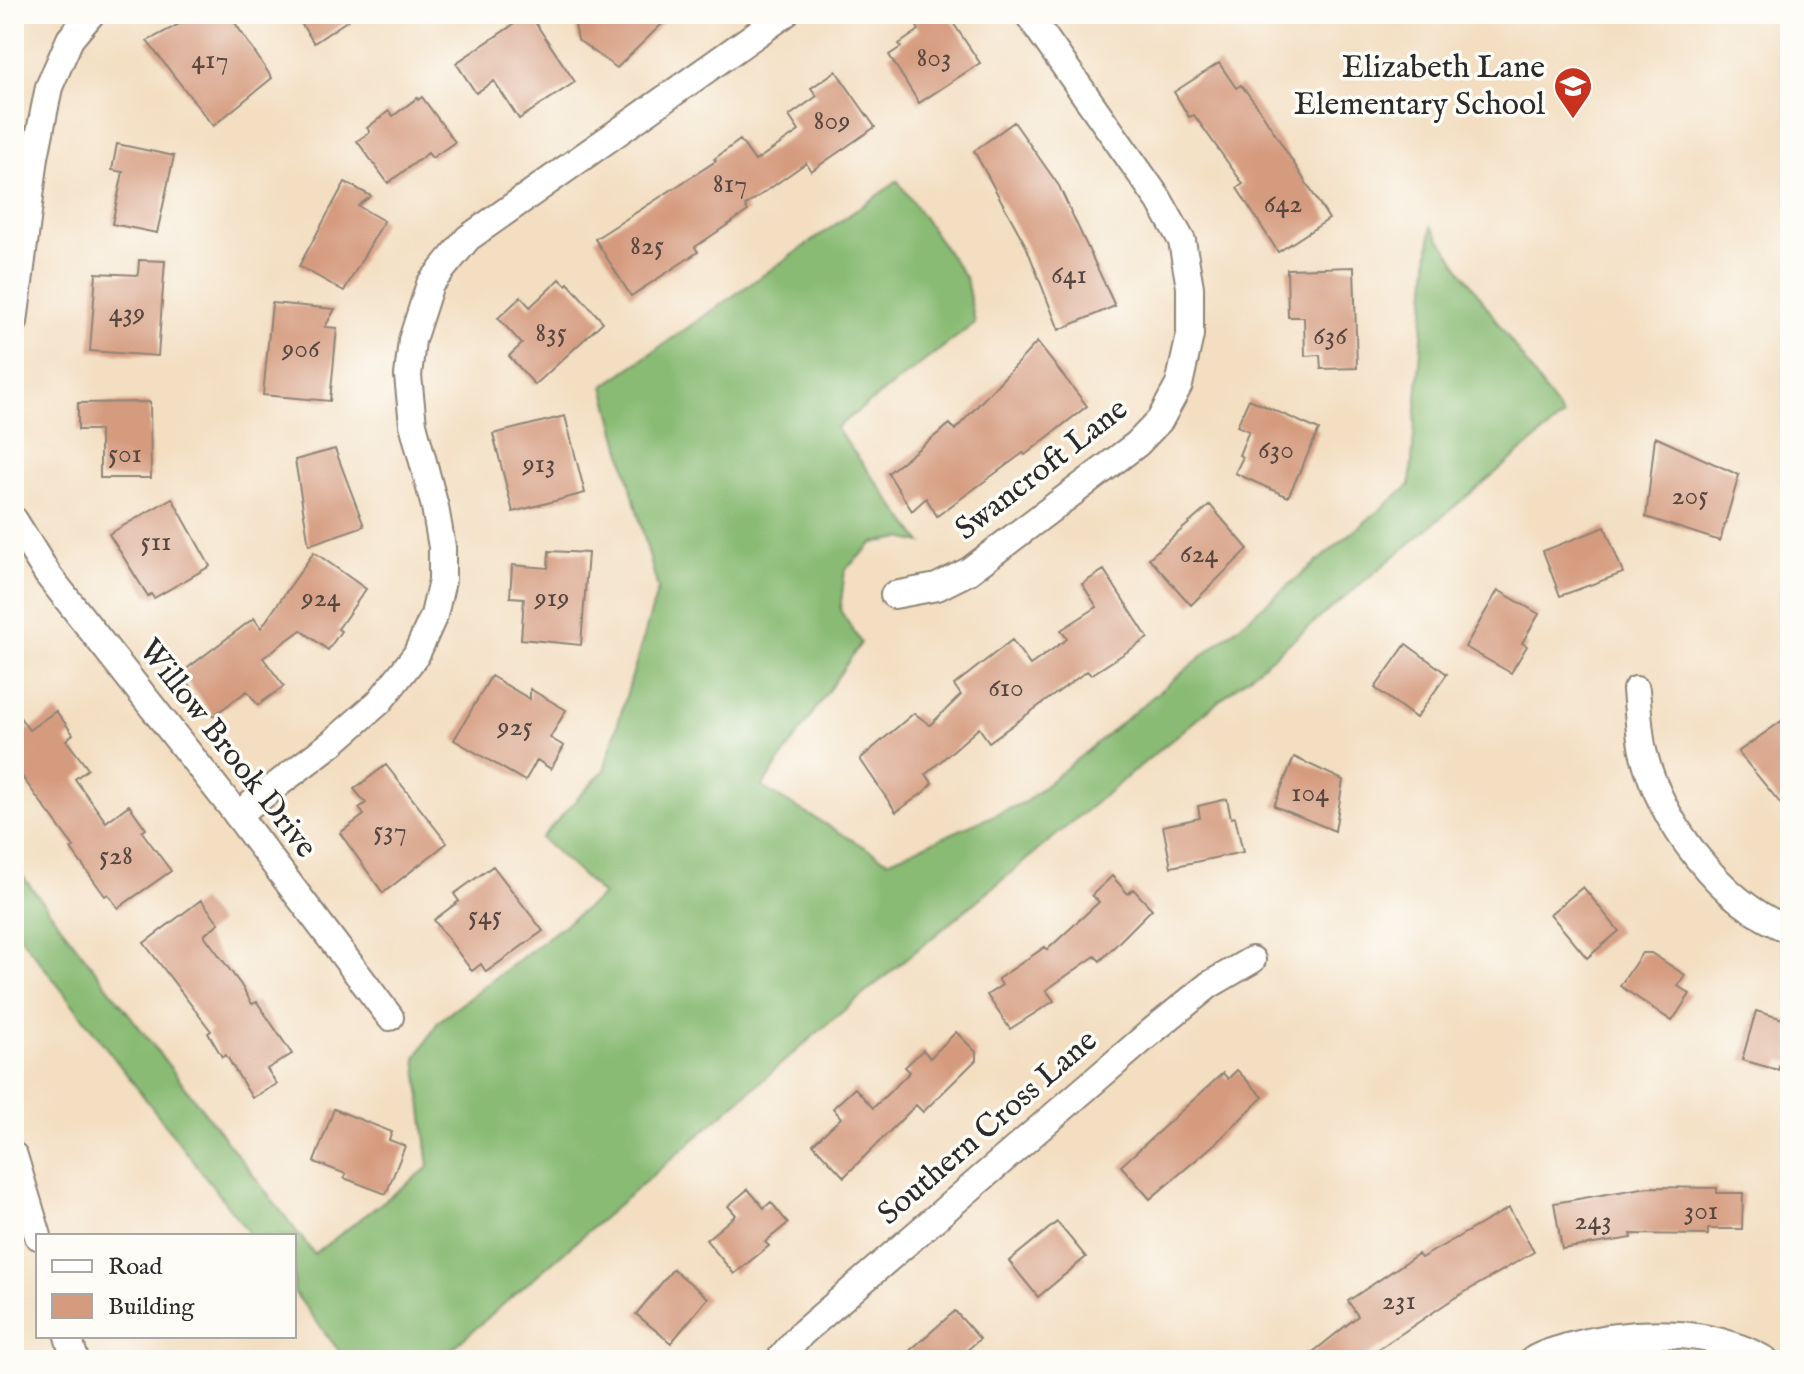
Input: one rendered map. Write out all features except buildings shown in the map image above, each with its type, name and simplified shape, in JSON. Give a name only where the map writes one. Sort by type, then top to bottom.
[{"type":"street","points":[[14,322],[35,157],[49,87],[70,39],[91,14]]},
{"type":"street","points":[[237,815],[332,743],[379,702],[416,655],[434,615],[442,581],[442,547],[413,424],[408,376],[412,340],[430,284],[468,238],[785,14]]},
{"type":"street","name":"Swancroft Lane","points":[[894,595],[937,587],[969,571],[1137,444],[1160,420],[1179,385],[1190,335],[1190,287],[1182,241],[1159,200],[1028,14]]},
{"type":"street","name":"Willow Brook Drive","points":[[14,520],[48,575],[237,815],[390,1017]]},
{"type":"street","points":[[1636,690],[1643,751],[1668,817],[1703,866],[1773,924],[1790,930]]},
{"type":"street","name":"Southern Cross Lane","points":[[779,1360],[801,1334],[1151,1032],[1209,985],[1252,960]]},
{"type":"street","points":[[14,1156],[37,1234]]},
{"type":"street","points":[[1533,1360],[1592,1340],[1649,1334],[1716,1341],[1765,1360]]},
{"type":"street","points":[[69,1338],[75,1360]]},
{"type":"green space","points":[[898,181],[966,279],[975,323],[836,428],[922,543],[902,538],[873,543],[845,570],[840,610],[861,643],[762,787],[888,861],[1025,802],[1410,485],[1431,226],[1563,417],[825,1026],[439,1360],[346,1360],[296,1295],[296,1234],[249,1234],[14,928],[14,865],[314,1254],[429,1167],[416,1058],[438,1022],[603,895],[541,838],[604,770],[658,589],[604,386]]},
{"type":"place","name":"Elizabeth Lane Elementary School","points":[[1573,120]]}]
